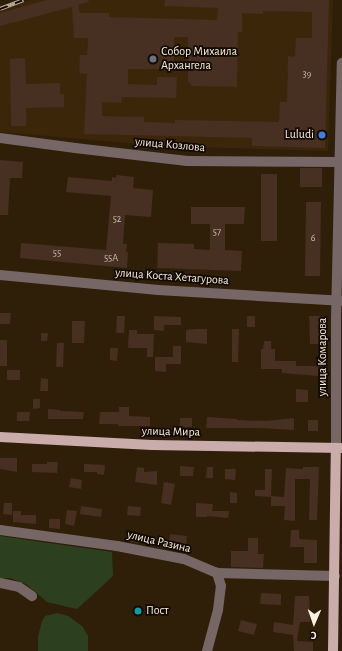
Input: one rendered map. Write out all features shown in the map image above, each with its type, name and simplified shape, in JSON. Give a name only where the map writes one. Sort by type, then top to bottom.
[{"type":"main road","name":"улица Мира","points":[[0,437],[152,445],[339,448]]},
{"type":"main road","name":"улица Комарова","points":[[333,651],[337,580],[339,448]]},
{"type":"street","name":"улица Комарова","points":[[339,448],[340,162],[342,63]]},
{"type":"street","name":"улица Козлова","points":[[0,138],[74,148],[187,160],[340,162]]},
{"type":"street","name":"улица Коста Хетагурова","points":[[0,275],[158,290],[339,301]]},
{"type":"street","name":"улица Разина","points":[[0,530],[117,546],[154,553],[184,559],[217,573],[337,580]]},
{"type":"street","points":[[207,651],[219,604],[221,586],[217,573]]},
{"type":"street","points":[[0,583],[19,587],[32,596]]},
{"type":"shaded area","points":[[31,0],[333,0],[328,151],[164,146],[0,132],[0,10]]},
{"type":"green space","points":[[0,536],[112,552],[113,576],[77,609],[47,602],[26,584],[10,578],[0,578]]},
{"type":"green space","points":[[57,613],[68,616],[82,626],[88,636],[88,651],[38,651],[38,637],[42,621],[45,616]]},
{"type":"building","points":[[47,0],[88,0],[89,2],[78,5],[80,13],[109,13],[109,17],[217,20],[218,8],[164,6],[165,0],[329,0],[325,148],[252,146],[252,138],[84,134],[87,74],[79,73],[80,55],[87,55],[88,38],[74,38],[72,7],[0,26],[0,13]],"holes":[[[263,11],[312,12],[312,38],[296,38],[295,57],[288,56],[287,102],[280,102],[279,122],[175,120],[175,123],[144,122],[144,117],[102,116],[102,102],[121,103],[122,97],[176,98],[177,77],[157,77],[157,85],[128,84],[128,69],[159,69],[159,65],[174,64],[174,37],[188,37],[188,81],[192,86],[237,87],[238,32],[242,32],[242,13],[263,14]]]},
{"type":"building","points":[[25,58],[26,84],[60,83],[60,94],[64,94],[64,107],[26,108],[26,126],[11,126],[10,59]]},
{"type":"building","points":[[0,160],[23,162],[22,178],[10,178],[8,215],[0,215]]},
{"type":"building","points":[[300,168],[322,168],[322,187],[300,187]]},
{"type":"building","points":[[261,174],[277,174],[277,241],[261,241]]},
{"type":"building","points":[[116,175],[134,177],[133,188],[153,190],[151,217],[125,215],[123,244],[127,244],[127,268],[20,258],[21,243],[106,250],[111,196],[66,192],[68,177],[112,181],[112,177],[116,178]]},
{"type":"building","points":[[306,202],[321,202],[320,276],[305,276]]},
{"type":"building","points":[[191,207],[245,207],[244,224],[225,224],[225,250],[242,251],[241,271],[157,268],[158,243],[194,244],[194,249],[210,250],[210,224],[191,224]]},
{"type":"building","points":[[0,313],[11,313],[10,324],[0,324]]},
{"type":"building","points":[[117,316],[125,316],[124,333],[116,333]]},
{"type":"building","points":[[154,316],[181,317],[181,325],[164,325],[164,331],[154,330]]},
{"type":"building","points":[[247,316],[255,316],[255,327],[247,327]]},
{"type":"building","points":[[309,316],[320,316],[319,344],[310,344]]},
{"type":"building","points":[[72,321],[85,321],[84,343],[72,343]]},
{"type":"building","points":[[207,329],[207,344],[186,342],[186,330]]},
{"type":"building","points":[[232,329],[239,329],[238,362],[232,362]]},
{"type":"building","points":[[129,330],[137,330],[137,334],[154,334],[153,357],[147,357],[147,348],[128,348]]},
{"type":"building","points":[[41,333],[48,333],[47,341],[41,341]]},
{"type":"building","points":[[0,340],[7,340],[7,366],[0,366]]},
{"type":"building","points":[[264,341],[271,341],[271,349],[275,349],[275,361],[296,361],[296,366],[318,366],[318,376],[282,373],[282,369],[261,369],[261,349],[263,349]]},
{"type":"building","points":[[57,343],[64,343],[63,367],[56,367]]},
{"type":"building","points":[[173,346],[181,346],[181,364],[166,364],[166,372],[155,371],[155,357],[173,357]]},
{"type":"building","points":[[110,348],[118,348],[117,361],[110,360]]},
{"type":"building","points":[[7,370],[20,370],[20,380],[7,380]]},
{"type":"building","points":[[41,378],[48,379],[48,391],[40,391]]},
{"type":"building","points":[[296,389],[308,390],[308,402],[296,402]]},
{"type":"building","points":[[33,399],[40,399],[40,408],[33,409]]},
{"type":"building","points":[[119,407],[129,407],[129,416],[150,417],[150,426],[118,426],[118,424],[99,424],[100,412],[119,412]]},
{"type":"building","points":[[48,409],[84,412],[83,419],[48,419]]},
{"type":"building","points":[[17,412],[30,412],[29,421],[17,421]]},
{"type":"building","points":[[207,417],[266,421],[294,418],[294,430],[206,428]]},
{"type":"building","points":[[180,418],[192,418],[192,427],[180,427]]},
{"type":"building","points":[[308,420],[318,420],[318,431],[308,431]]},
{"type":"building","points":[[0,458],[17,458],[17,472],[0,469]]},
{"type":"building","points":[[47,462],[58,462],[57,473],[32,472],[32,464],[47,464]]},
{"type":"building","points":[[84,464],[105,465],[104,475],[97,474],[97,472],[84,472]]},
{"type":"building","points":[[180,466],[194,467],[193,476],[180,476]]},
{"type":"building","points":[[137,467],[144,468],[144,472],[157,471],[157,485],[135,482]]},
{"type":"building","points":[[207,467],[213,467],[213,478],[206,478]]},
{"type":"building","points":[[303,467],[319,467],[317,520],[309,520],[310,479],[295,479],[295,521],[284,520],[285,506],[271,506],[271,497],[255,496],[255,490],[265,490],[265,469],[272,469],[271,496],[284,497],[286,468],[303,469]]},
{"type":"building","points":[[225,469],[236,469],[235,480],[225,479]]},
{"type":"building","points":[[71,478],[82,480],[81,489],[69,487]]},
{"type":"building","points":[[164,482],[175,484],[171,505],[161,503]]},
{"type":"building","points":[[230,492],[237,493],[237,503],[230,503]]},
{"type":"building","points":[[4,503],[12,503],[12,515],[3,514]]},
{"type":"building","points":[[196,503],[213,504],[212,511],[229,511],[228,518],[207,516],[196,517]]},
{"type":"building","points":[[81,506],[102,509],[101,517],[80,514]]},
{"type":"building","points":[[128,506],[141,507],[140,516],[127,515]]},
{"type":"building","points":[[67,510],[77,511],[74,526],[65,524]]},
{"type":"building","points":[[13,511],[21,511],[21,515],[36,515],[36,524],[13,522]]},
{"type":"building","points":[[49,519],[60,519],[60,529],[49,528]]},
{"type":"building","points":[[291,530],[299,530],[299,539],[317,540],[317,563],[304,563],[304,547],[290,547]]},
{"type":"building","points":[[127,534],[139,536],[138,543],[126,541]]},
{"type":"building","points":[[170,534],[187,536],[186,547],[169,545]]},
{"type":"building","points":[[248,538],[258,538],[258,554],[264,554],[263,568],[231,567],[231,551],[248,551]]},
{"type":"building","points":[[261,593],[281,594],[281,605],[260,604]]},
{"type":"building","points":[[295,596],[309,596],[310,622],[300,622],[297,641],[313,642],[313,651],[294,651],[293,635],[273,632],[274,622],[293,625]]},
{"type":"building","points":[[241,620],[257,624],[254,635],[238,631]]},
{"type":"railway","points":[[0,9],[23,0]]},
{"type":"place","name":"Собор Михаила Архангела","points":[[153,59]]},
{"type":"place","name":"Luludi","points":[[322,135]]},
{"type":"place","name":"Пост","points":[[138,611]]}]
